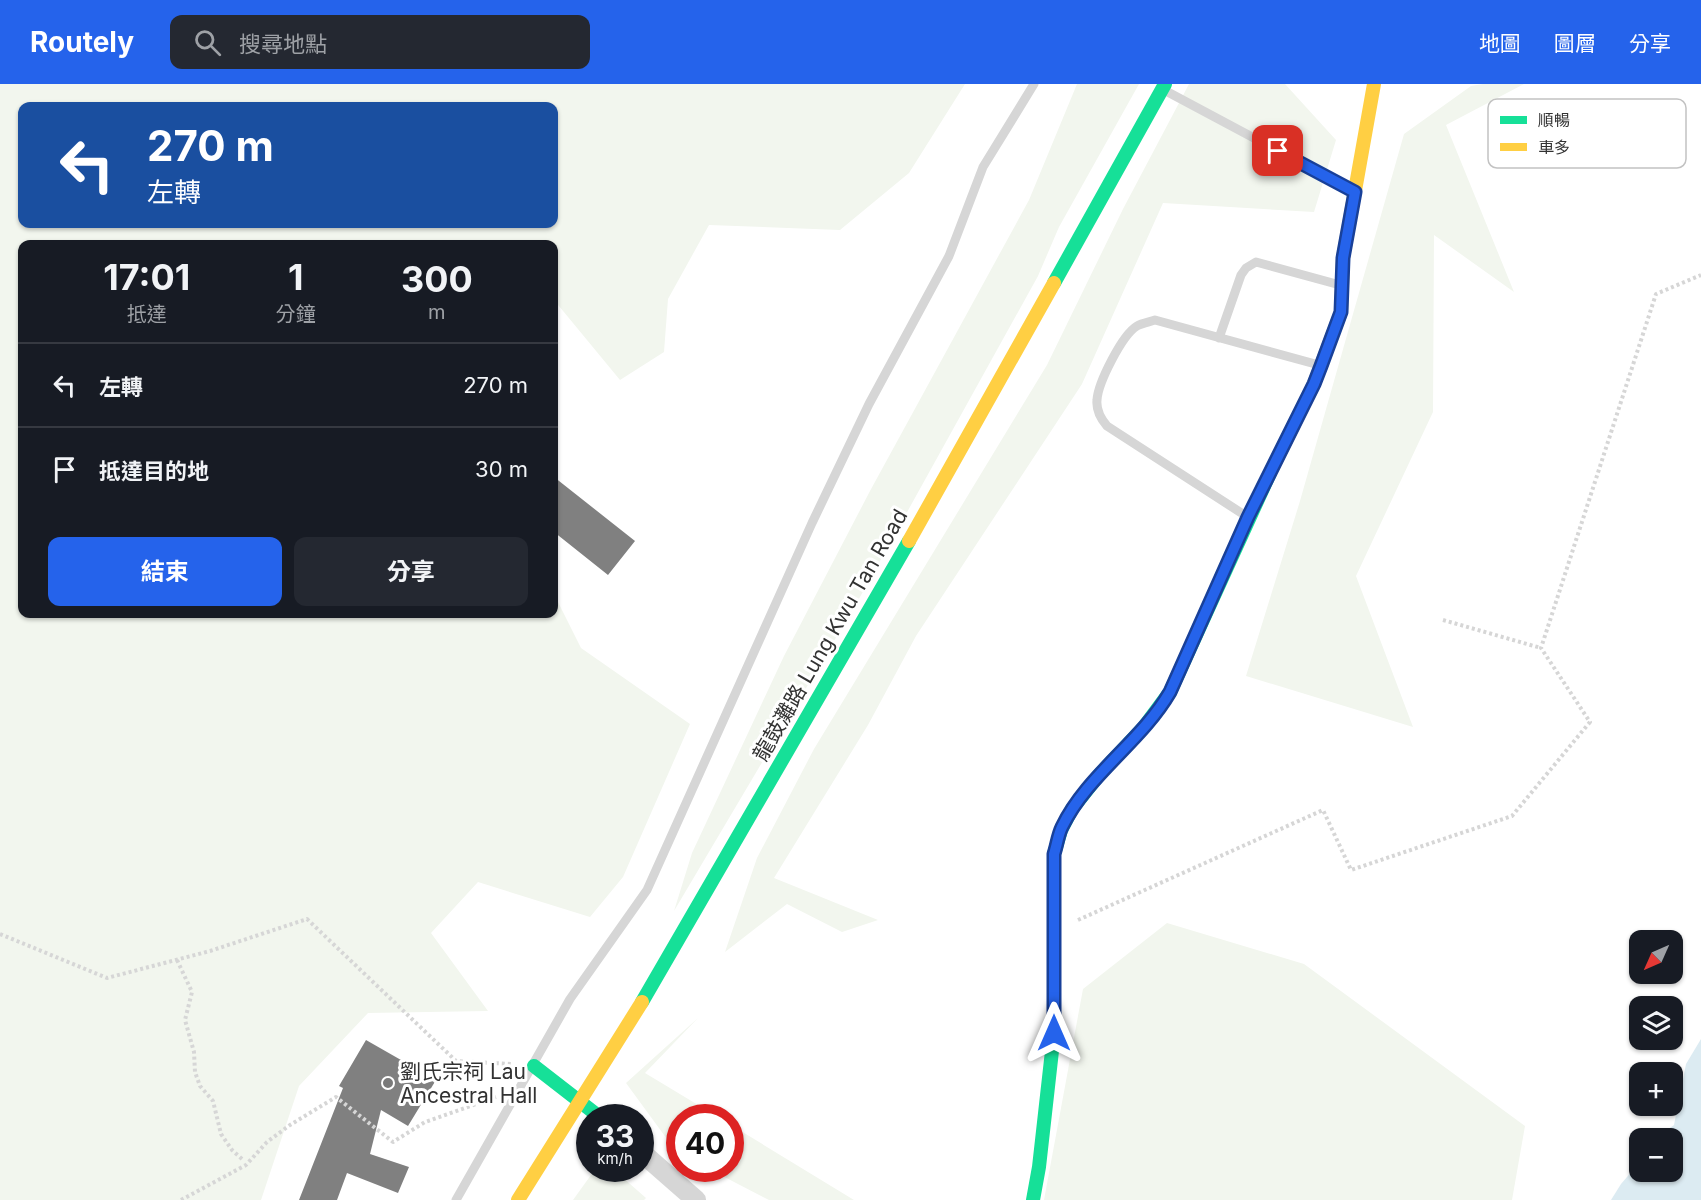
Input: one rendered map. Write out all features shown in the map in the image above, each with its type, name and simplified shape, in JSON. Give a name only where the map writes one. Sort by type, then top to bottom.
[{"type":"street","points":[[1033,1200],[1039,1167],[1054,1033],[1054,854],[1061,829],[1081,797],[1160,710],[1248,517],[1314,384],[1341,312],[1343,258],[1374,84]]},
{"type":"street","name":"龍鼓灘路 Lung Kwu Tan Road","points":[[518,1200],[656,980],[961,451],[1164,86]]},
{"type":"street","points":[[534,1066],[584,1104]]},
{"type":"street","points":[[654,1163],[696,1200]]},
{"type":"lane","points":[[456,1200],[570,999],[647,890],[812,524],[869,404],[949,256],[983,167],[1034,84]]},
{"type":"lane","points":[[1164,86],[1355,192]]},
{"type":"lane","points":[[1219,338],[1240,275],[1246,267],[1256,262],[1342,285]]},
{"type":"lane","points":[[1248,517],[1107,426],[1101,419],[1097,408],[1097,398],[1119,344],[1136,326],[1155,320],[1321,366]]},
{"type":"path","points":[[1541,648],[1656,294],[1701,275]]},
{"type":"path","points":[[1078,920],[1323,810],[1351,870],[1512,816],[1590,722],[1541,648],[1443,620]]},
{"type":"path","points":[[0,934],[107,978],[177,960],[307,919],[456,1061],[534,1066]]},
{"type":"path","points":[[177,960],[192,992],[185,1020],[194,1052],[195,1072],[200,1086],[213,1101],[221,1134],[232,1150],[242,1159]]},
{"type":"path","points":[[181,1200],[246,1165],[267,1142],[336,1097],[393,1142],[425,1122],[485,1099],[519,1092]]},
{"type":"shaded area","points":[[0,84],[965,84],[909,173],[840,230],[709,225],[668,299],[664,352],[620,380],[558,305],[558,240],[18,240],[18,618],[558,618],[558,602],[581,648],[690,724],[623,877],[590,917],[478,882],[431,933],[488,1011],[368,1013],[299,1086],[261,1200],[0,1200]]},
{"type":"shaded area","points":[[1077,84],[1139,84],[1059,227],[1038,276],[860,597],[674,911],[692,853],[784,656],[870,491],[1029,200]]},
{"type":"shaded area","points":[[1189,84],[1285,84],[1336,140],[1314,212],[1163,203],[1082,384],[916,636],[868,725],[774,878],[878,920],[842,932],[787,904],[725,952],[757,858],[814,749],[1047,365],[1123,209]]},
{"type":"shaded area","points":[[1524,84],[1495,99],[1488,99],[1488,103],[1446,125],[1514,292],[1434,235],[1433,412],[1356,576],[1413,727],[1246,676],[1300,501],[1404,134],[1471,86]]},
{"type":"shaded area","points":[[1167,923],[1304,964],[1525,1126],[1512,1200],[1044,1200],[1083,989]]},
{"type":"shaded area","points":[[698,1018],[645,1073],[696,1104],[666,1104],[666,1138],[654,1121],[654,1104],[641,1104],[626,1083]]},
{"type":"shaded area","points":[[1701,1039],[1701,1200],[1611,1200],[1629,1175],[1629,1182],[1683,1182],[1683,1128],[1670,1128],[1674,1125],[1676,1116],[1683,1116],[1683,1079],[1686,1064]]},
{"type":"shaded area","points":[[744,1133],[854,1200],[769,1200],[734,1182],[744,1182]]},
{"type":"shaded area","points":[[586,1182],[628,1182],[646,1198],[644,1200],[573,1200]]},
{"type":"building","points":[[558,480],[635,541],[608,575],[558,535]]},
{"type":"building","points":[[366,1040],[436,1080],[408,1126],[381,1110],[370,1154],[409,1167],[398,1193],[347,1173],[337,1200],[299,1200],[343,1088],[339,1086]]},
{"type":"traffic: fast","points":[[1054,283],[1165,84]]},
{"type":"traffic: fast","points":[[1033,1200],[1039,1167],[1054,1033],[1054,854],[1061,830],[1072,809],[1099,775],[1144,727],[1170,692],[1270,473]]},
{"type":"traffic: fast","points":[[642,1002],[909,541]]},
{"type":"traffic: fast","points":[[534,1066],[583,1104]]},
{"type":"traffic: slow","points":[[1270,473],[1314,384],[1341,312],[1343,258],[1374,84]]},
{"type":"traffic: slow","points":[[909,541],[1054,283]]},
{"type":"traffic: slow","points":[[518,1200],[642,1002]]},
{"type":"place","name":"劉氏宗祠 Lau Ancestral Hall","points":[[388,1083]]},
{"type":"route","points":[[1054,1033],[1054,854],[1061,829],[1081,797],[1160,710],[1170,692],[1254,505],[1314,384],[1341,312],[1343,258],[1355,192],[1278,151]]}]
